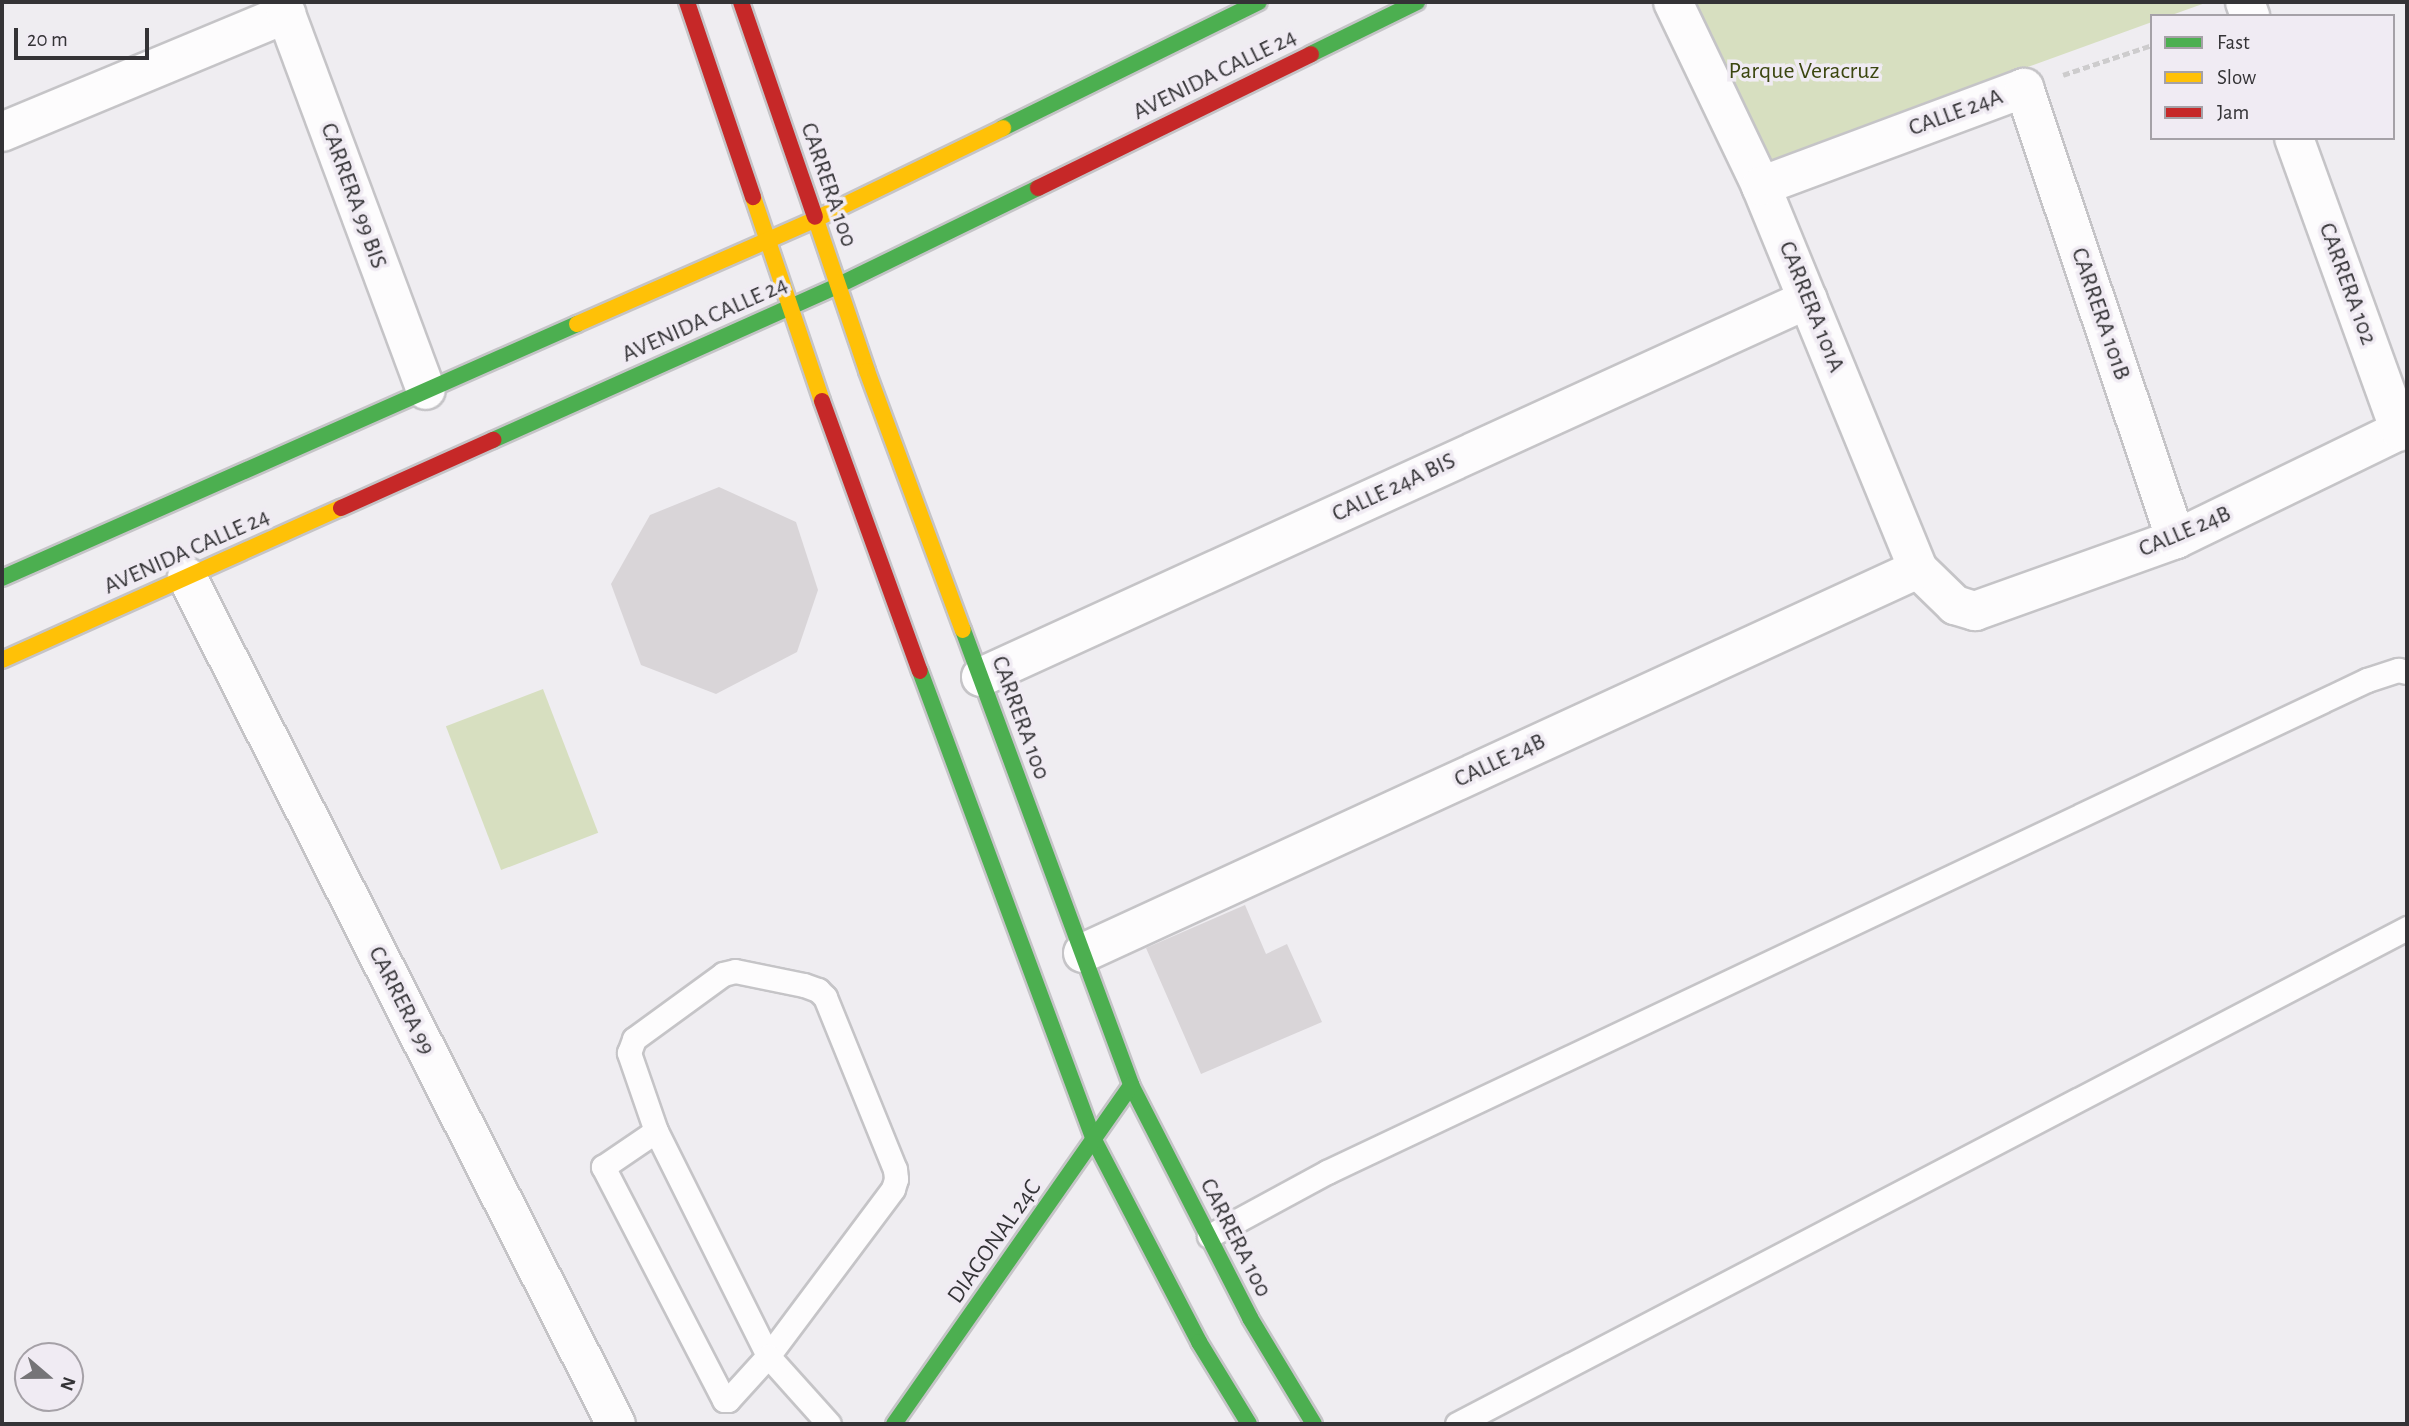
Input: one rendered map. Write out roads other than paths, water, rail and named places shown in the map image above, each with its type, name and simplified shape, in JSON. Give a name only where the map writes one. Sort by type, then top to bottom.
[{"type":"main road","points":[[687,2],[836,443],[1094,1140],[1199,1342],[1249,1424]]},
{"type":"main road","name":"CARRERA 100","points":[[741,2],[839,285],[1131,1085],[1250,1318],[1314,1424]]},
{"type":"main road","name":"AVENIDA CALLE 24","points":[[2,578],[816,219],[1259,2]]},
{"type":"main road","name":"AVENIDA CALLE 24","points":[[2,660],[839,285],[1417,2]]},
{"type":"main road","name":"DIAGONAL 24C","points":[[894,1424],[1131,1085]]},
{"type":"street","name":"CARRERA 101A","points":[[1673,2],[1761,186],[1918,569],[1955,605]]},
{"type":"street","points":[[2,132],[284,8]]},
{"type":"street","name":"CARRERA 99 BIS","points":[[284,8],[426,390]]},
{"type":"street","name":"CALLE 24A","points":[[1761,186],[2024,88]]},
{"type":"street","name":"CARRERA 101B","points":[[2024,88],[2176,539]]},
{"type":"street","name":"CARRERA 102","points":[[2295,140],[2403,429]]},
{"type":"street","name":"CALLE 24A BIS","points":[[981,677],[1808,299]]},
{"type":"street","name":"CALLE 24B","points":[[1955,605],[1975,611],[2176,539],[2403,429]]},
{"type":"street","name":"CALLE 24B","points":[[1083,953],[1918,569]]},
{"type":"street","name":"CARRERA 99","points":[[187,577],[616,1424]]},
{"type":"lane","points":[[1209,1236],[1327,1172],[2367,680],[2398,670],[2407,672]]},
{"type":"lane","points":[[1457,1424],[2407,928]]},
{"type":"lane","points":[[656,1131],[605,1163],[603,1171],[722,1399],[728,1400],[768,1356],[893,1189],[895,1169],[824,997],[818,990],[804,985],[735,971],[723,974],[634,1039],[629,1053],[656,1131],[768,1356],[829,1424]]},
{"type":"park label","name":"Parque Veracruz","points":[[1804,72]]}]
